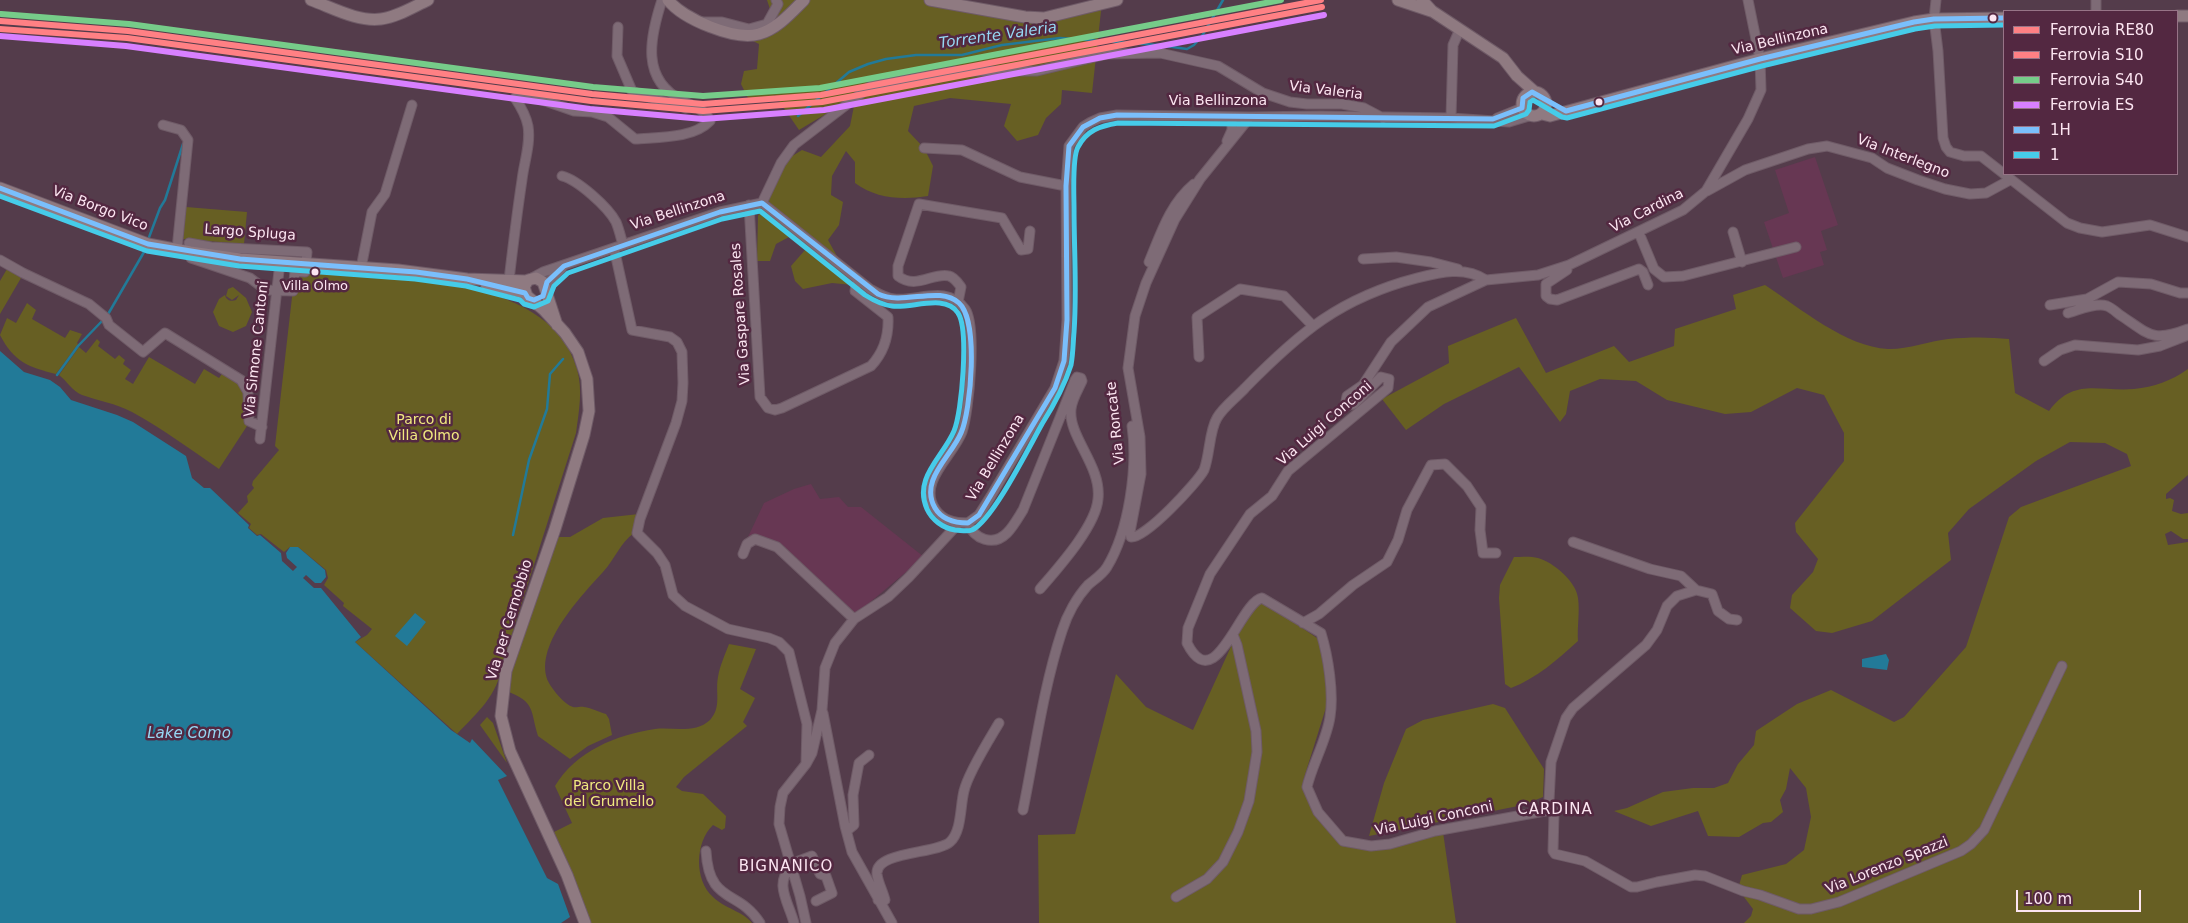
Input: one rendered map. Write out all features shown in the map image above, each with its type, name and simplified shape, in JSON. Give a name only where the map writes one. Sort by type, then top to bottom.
[{"type":"main road","points":[[311,0],[364,20],[382,19],[396,15],[428,0]]},
{"type":"main road","points":[[668,0],[677,10],[701,22],[733,33],[758,35],[774,27],[804,0]]},
{"type":"main road","points":[[930,0],[1025,17],[1044,18],[1117,0]]},
{"type":"main road","points":[[1398,0],[1432,11],[1460,29],[1503,58],[1517,76],[1535,92]]},
{"type":"main road","points":[[1422,0],[1432,11]]},
{"type":"main road","name":"Via Bellinzona","points":[[1542,114],[1550,116],[1760,59],[1934,18],[2003,18]]},
{"type":"main road","points":[[1517,76],[1524,107],[1534,117],[1542,114],[1546,107],[1546,100]]},
{"type":"main road","points":[[1524,107],[1529,92],[1535,92],[1542,94],[1546,100],[1566,111]]},
{"type":"main road","name":"Via Borgo Vico","points":[[0,188],[148,244],[190,252]]},
{"type":"main road","name":"Largo Spluga","points":[[190,252],[240,259],[306,264]]},
{"type":"main road","name":"Via Bellinzona","points":[[306,264],[467,279],[529,280]]},
{"type":"main road","name":"Via Bellinzona","points":[[467,279],[528,296]]},
{"type":"main road","points":[[538,279],[545,288],[540,299],[528,296],[524,287],[529,280],[538,279]]},
{"type":"main road","name":"Via per Cernobbio","points":[[545,288],[557,325]]},
{"type":"main road","name":"Via per Cernobbio","points":[[528,296],[557,325],[578,352],[587,378],[589,411],[584,435],[506,671],[500,716],[510,751],[567,876],[585,923]]},
{"type":"street","points":[[509,280],[511,252],[528,151],[528,127],[524,111],[515,98],[520,94],[532,96],[574,111],[592,112],[608,117],[635,139],[695,132],[710,121],[708,115],[698,107],[681,100],[669,91],[654,72],[651,60],[652,47],[662,0]]},
{"type":"street","points":[[701,22],[722,22],[749,29],[767,24],[778,4],[776,0]]},
{"type":"street","name":"Via Cardina","points":[[1486,280],[1538,275],[1570,265],[1683,210],[1706,191],[1757,102],[1761,90],[1760,59],[1748,0]]},
{"type":"street","name":"Via Interlegno","points":[[1936,0],[1934,18],[1938,51],[1943,138],[1946,147],[1954,154],[1981,156],[1992,162],[2003,173]]},
{"type":"street","points":[[618,27],[617,56],[632,91],[649,99],[674,103],[708,115]]},
{"type":"street","points":[[1451,118],[1453,45],[1460,29]]},
{"type":"street","name":"Via Valeria","points":[[762,203],[781,163],[794,145],[871,86],[956,71],[1037,71],[1107,54],[1160,54],[1218,66],[1263,93],[1290,102],[1349,105],[1364,108],[1383,118]]},
{"type":"street","points":[[361,268],[372,212],[386,194],[412,104]]},
{"type":"street","name":"Via Bellinzona","points":[[822,710],[826,668],[835,643],[854,619],[888,597],[963,523],[979,514],[1055,388],[1064,361],[1067,320],[1066,186],[1069,146],[1083,127],[1100,118],[1117,115],[1493,119],[1524,107]]},
{"type":"street","points":[[1223,150],[1232,130],[1232,117]]},
{"type":"street","points":[[1250,117],[1200,179],[1175,219],[1146,283],[1135,316],[1128,368],[1140,437],[1141,474],[1130,532],[1131,537],[1136,537],[1149,530],[1204,470],[1216,419],[1276,357],[1313,326],[1348,302],[1386,286],[1432,274],[1463,270]]},
{"type":"street","points":[[163,125],[180,130],[188,140],[177,249]]},
{"type":"street","name":"Via Interlegno","points":[[1706,191],[1745,170],[1808,149],[1827,146],[1872,158],[1887,168],[1918,180],[1945,189],[1970,194],[1986,192],[2010,180],[2005,175]]},
{"type":"street","points":[[924,148],[962,150],[1020,177],[1066,186]]},
{"type":"street","points":[[562,176],[571,179],[605,208],[616,222],[618,247],[632,330],[670,337],[677,342],[682,352],[682,401],[670,442],[640,519],[637,533],[666,565],[673,595],[685,606],[728,629],[769,638],[786,648],[791,656],[807,724],[806,764]]},
{"type":"street","name":"Via Roncate","points":[[1024,810],[1045,701],[1062,630],[1088,586],[1108,566],[1125,520],[1134,474],[1133,436],[1124,370],[1129,316],[1167,218],[1181,195],[1200,179]]},
{"type":"street","points":[[2010,180],[2067,223],[2080,228],[2102,232],[2150,225],[2188,237]]},
{"type":"street","points":[[762,203],[860,281],[882,296],[895,299],[934,294],[945,296],[958,302],[966,310],[972,329],[965,422],[959,440],[933,480],[930,493],[933,507],[937,513],[949,521],[963,523],[978,538],[989,540],[1002,537],[1011,528],[1023,510],[1075,380],[1077,377],[1081,378],[1082,381],[1072,401],[1071,418],[1097,478],[1098,501],[1095,512],[1072,550],[1040,589]]},
{"type":"street","name":"Via Bellinzona","points":[[529,280],[543,272],[720,212],[762,203]]},
{"type":"street","points":[[958,302],[961,287],[954,279],[948,276],[912,282],[903,280],[898,276],[898,266],[920,204],[1002,218],[1021,250],[1028,249],[1030,231]]},
{"type":"street","name":"Via Gaspare Rosales","points":[[749,205],[760,397],[768,408],[776,410],[782,408],[871,366],[877,359],[883,349],[889,330],[888,317],[855,291],[860,281]]},
{"type":"street","points":[[1639,232],[1654,269],[1664,277],[1683,276],[1796,247]]},
{"type":"street","points":[[1733,232],[1742,262]]},
{"type":"street","name":"Largo Spluga","points":[[277,290],[266,290],[250,278],[190,258],[189,243],[221,248],[307,252],[306,264]]},
{"type":"street","points":[[1608,245],[1551,279],[1546,284],[1546,296],[1557,300],[1639,269],[1643,272],[1648,285]]},
{"type":"street","points":[[1362,259],[1396,256],[1476,273],[1486,280]]},
{"type":"street","points":[[0,260],[89,304],[106,318],[109,325],[142,352],[165,332],[236,376],[247,388],[249,421],[262,427]]},
{"type":"street","name":"Via Simone Cantoni","points":[[260,439],[280,262]]},
{"type":"street","points":[[277,290],[293,291],[295,271],[305,272],[306,264]]},
{"type":"street","name":"Via Bellinzona","points":[[545,288],[564,266]]},
{"type":"street","name":"Via Luigi Conconi","points":[[1486,280],[1428,307],[1391,342],[1363,385],[1347,396],[1346,401],[1349,405],[1354,404],[1381,377],[1388,378],[1389,386],[1288,471],[1272,496],[1250,514],[1210,574],[1188,628],[1187,643],[1191,652],[1197,657],[1204,660],[1212,659],[1232,635],[1247,609],[1256,599],[1262,598],[1321,633],[1325,646],[1331,695],[1330,718],[1307,787],[1318,812],[1343,841],[1371,846],[1390,844],[1434,831],[1545,811],[1551,806]]},
{"type":"street","points":[[2050,305],[2087,299],[2118,282],[2151,284],[2180,293],[2188,293]]},
{"type":"street","points":[[1199,357],[1197,317],[1240,289],[1284,296],[1313,326]]},
{"type":"street","points":[[2068,313],[2097,306],[2106,306],[2147,334],[2156,336],[2174,334],[2188,329]]},
{"type":"street","points":[[2044,361],[2060,350],[2075,345],[2138,350],[2160,346],[2188,335]]},
{"type":"street","points":[[1304,623],[1319,614],[1353,585],[1387,562],[1398,540],[1407,510],[1431,465],[1445,464],[1467,486],[1481,507],[1480,530],[1483,553],[1496,553]]},
{"type":"street","points":[[743,554],[747,544],[755,539],[777,547],[854,619]]},
{"type":"street","points":[[1573,542],[1650,568],[1681,576],[1696,590],[1712,594],[1718,611],[1729,619],[1737,620]]},
{"type":"street","points":[[1551,806],[1549,801],[1549,771],[1566,718],[1585,695],[1646,645],[1654,635],[1666,606],[1677,596],[1696,590]]},
{"type":"street","points":[[1176,897],[1207,879],[1223,862],[1238,832],[1249,801],[1257,752],[1256,731],[1238,645],[1232,635]]},
{"type":"street","name":"Via Lorenzo Spazzi","points":[[1551,806],[1554,813],[1553,851],[1555,854],[1585,861],[1631,887],[1705,876],[1744,892],[1760,895],[1799,909],[1811,909],[1839,902],[1961,851],[1971,844],[1984,830],[2062,666]]},
{"type":"street","points":[[806,923],[778,824],[783,792],[806,764],[812,752],[822,710]]},
{"type":"street","points":[[822,710],[852,852],[892,923]]},
{"type":"street","points":[[878,900],[882,902],[885,900],[877,875],[878,869],[884,862],[902,855],[937,848],[950,842],[957,831],[964,789],[999,723]]},
{"type":"street","points":[[845,826],[849,829],[854,825],[853,795],[859,763],[869,755]]},
{"type":"street","points":[[706,850],[709,876],[714,884],[755,915],[760,923]]},
{"type":"street","points":[[794,923],[782,883],[786,872],[791,866],[812,856],[820,874],[826,876],[832,893],[816,901]]},
{"type":"shaded area","points":[[1815,157],[1838,225],[1821,231],[1827,250],[1820,252],[1824,265],[1783,278],[1764,222],[1789,213],[1775,170]]},
{"type":"shaded area","points":[[811,484],[820,499],[839,497],[848,507],[861,507],[924,557],[856,614],[780,543],[755,535],[748,537],[764,503],[794,489]]},
{"type":"green space","points":[[767,0],[961,0],[1009,10],[1048,13],[1102,2],[1092,93],[1062,90],[1061,104],[1046,118],[1038,135],[1017,141],[1004,126],[1011,104],[950,98],[914,106],[908,131],[924,148],[933,166],[928,196],[890,197],[863,188],[855,183],[855,162],[846,151],[832,176],[831,195],[843,202],[839,225],[828,240],[853,285],[832,283],[803,289],[795,281],[791,266],[805,250],[789,237],[776,244],[770,261],[757,261],[758,216],[781,163],[802,150],[821,157],[850,126],[854,106],[844,103],[799,130],[775,95],[766,101],[750,102],[741,84],[744,71],[757,69],[759,44],[753,41],[771,12]]},
{"type":"green space","points":[[186,207],[247,212],[244,244],[183,239]]},
{"type":"green space","points":[[7,269],[21,278],[0,314],[0,281]]},
{"type":"green space","name":"Parco di Villa Olmo","points":[[295,271],[413,278],[456,285],[497,296],[533,313],[560,337],[577,369],[580,393],[576,433],[500,676],[486,703],[457,734],[355,642],[367,635],[372,629],[343,606],[344,603],[324,585],[328,578],[326,570],[298,547],[290,547],[284,552],[261,534],[257,535],[249,528],[251,524],[238,513],[248,502],[247,496],[254,488],[252,485],[253,481],[279,450],[275,446]]},
{"type":"green space","points":[[1765,285],[1824,325],[1840,334],[1872,347],[1894,349],[1941,340],[1964,338],[2009,339],[2015,393],[2049,411],[2058,400],[2077,390],[2087,388],[2134,389],[2148,387],[2169,380],[2188,369],[2188,475],[2166,494],[2166,499],[2174,500],[2172,511],[2181,514],[2188,513],[2188,539],[2183,539],[2171,531],[2165,534],[2168,545],[2188,542],[2188,923],[1744,923],[1751,916],[1753,909],[1738,889],[1742,875],[1786,864],[1804,850],[1811,817],[1806,788],[1790,768],[1786,789],[1780,800],[1783,812],[1771,822],[1763,823],[1739,837],[1708,836],[1698,811],[1651,826],[1614,811],[1627,808],[1663,792],[1693,788],[1714,788],[1728,783],[1738,764],[1754,745],[1756,731],[1797,704],[1831,690],[1894,722],[1904,717],[1966,647],[2009,517],[2021,507],[2131,466],[2127,454],[2105,443],[2070,442],[2036,461],[1969,509],[1948,533],[1951,560],[1872,621],[1832,633],[1816,631],[1790,608],[1792,595],[1813,572],[1818,559],[1796,532],[1795,523],[1844,461],[1844,433],[1824,395],[1797,388],[1751,412],[1725,414],[1667,400],[1636,381],[1600,379],[1570,391],[1566,414],[1560,422],[1519,367],[1444,404],[1406,430],[1382,399],[1449,363],[1448,346],[1516,318],[1546,373],[1614,346],[1629,362],[1674,346],[1675,329],[1736,309],[1733,295]]},
{"type":"green space","points":[[233,287],[246,298],[252,312],[246,326],[233,332],[219,326],[213,312],[219,299],[225,295],[229,300],[232,301],[236,300],[239,295],[232,300],[226,296],[228,289]]},
{"type":"green space","points":[[27,303],[36,310],[32,319],[65,338],[70,330],[82,334],[78,344],[56,374],[37,369],[23,362],[11,352],[0,335],[7,318],[16,323]]},
{"type":"green space","points":[[97,339],[100,342],[98,346],[115,359],[119,355],[125,360],[123,364],[131,370],[125,379],[133,384],[149,357],[195,384],[204,369],[219,378],[224,371],[235,378],[246,392],[247,426],[219,469],[166,432],[132,412],[78,393],[59,375],[79,347],[86,353]]},
{"type":"green space","points":[[639,514],[634,533],[625,541],[607,567],[561,623],[547,654],[545,669],[549,683],[559,696],[573,707],[593,709],[606,714],[609,719],[612,735],[588,746],[570,759],[538,736],[532,713],[527,703],[506,691],[509,672],[555,537],[570,537],[603,518]]},
{"type":"green space","points":[[1514,557],[1538,558],[1557,568],[1573,585],[1578,598],[1579,609],[1578,641],[1538,674],[1511,688],[1505,684],[1499,598],[1500,585]]},
{"type":"green space","points":[[1265,603],[1320,640],[1329,698],[1303,781],[1326,817],[1356,846],[1443,832],[1456,923],[1039,923],[1038,835],[1075,834],[1116,674],[1146,707],[1193,730],[1249,607]]},
{"type":"green space","name":"Parco Villa del Grumello","points":[[729,644],[756,649],[740,689],[755,698],[743,722],[747,726],[684,777],[676,787],[682,791],[703,794],[726,816],[725,828],[722,830],[713,825],[703,841],[699,861],[702,881],[713,897],[752,923],[590,923],[572,873],[554,832],[572,823],[555,786],[574,763],[612,740],[655,729],[698,727],[710,720],[716,710],[718,677]]},
{"type":"green space","points":[[1493,704],[1505,708],[1544,769],[1543,797],[1523,805],[1369,836],[1384,783],[1406,729],[1423,720]]},
{"type":"green space","points":[[487,717],[493,723],[507,763],[480,725]]},
{"type":"water","name":"Lake Como","points":[[0,351],[24,372],[50,380],[60,387],[71,400],[133,422],[186,456],[192,478],[204,488],[210,488],[249,525],[248,528],[257,536],[260,535],[281,553],[282,561],[293,571],[297,567],[287,558],[286,553],[290,547],[298,547],[325,570],[326,577],[321,583],[315,583],[306,575],[303,578],[314,588],[321,588],[361,637],[355,642],[451,730],[470,743],[472,739],[507,776],[498,780],[547,878],[558,884],[570,917],[561,923],[0,923]]},
{"type":"water","points":[[415,613],[426,622],[407,646],[395,636]]},
{"type":"water","points":[[1886,654],[1889,660],[1887,670],[1862,667],[1862,659]]},
{"type":"waterway","name":"Torrente Valeria","points":[[798,116],[849,72],[886,59],[916,55],[962,55],[1002,45],[1060,38],[1187,49],[1194,45],[1202,36],[1223,0]]},
{"type":"waterway","points":[[148,240],[165,200],[183,144]]},
{"type":"waterway","points":[[107,316],[144,252]]},
{"type":"waterway","points":[[57,375],[78,346],[103,320]]},
{"type":"waterway","points":[[513,535],[529,460],[547,409],[550,374],[563,359]]},
{"type":"rail line","name":"S40","points":[[1,14],[129,24],[593,87],[703,96],[820,88],[1281,0]]},
{"type":"rail line","name":"RE80","points":[[0,21],[128,31],[592,94],[703,104],[821,95],[1321,0]]},
{"type":"rail line","name":"S10","points":[[0,29],[127,38],[591,101],[703,111],[822,102],[1322,7]]},
{"type":"rail line","name":"ES","points":[[0,36],[126,46],[590,109],[703,119],[824,110],[1324,15]]},
{"type":"transit line","name":"1H","points":[[0,188],[148,244],[240,259],[416,272],[467,279],[525,293],[528,298],[534,300],[543,296],[547,282],[564,266],[720,212],[762,203],[878,294],[899,298],[931,295],[942,296],[951,298],[959,303],[965,313],[971,346],[968,406],[961,433],[934,478],[931,498],[935,508],[945,518],[968,523],[979,515],[1055,388],[1064,361],[1067,320],[1066,186],[1069,146],[1083,127],[1100,118],[1117,115],[1493,119],[1522,108],[1523,98],[1532,92],[1566,111],[1760,59],[1914,22],[1934,19],[2003,18]]},
{"type":"transit line","name":"1","points":[[0,196],[147,251],[239,266],[415,279],[466,286],[520,300],[524,304],[534,307],[548,301],[554,286],[568,273],[722,219],[760,211],[865,295],[874,300],[892,306],[927,303],[945,304],[952,307],[958,313],[961,322],[964,353],[960,407],[954,431],[926,478],[924,498],[929,513],[938,523],[951,529],[968,531],[981,524],[1000,498],[1055,403],[1071,365],[1075,301],[1074,168],[1078,147],[1086,136],[1095,130],[1118,123],[1494,126],[1526,114],[1529,110],[1530,102],[1533,100],[1567,118],[1762,66],[1915,29],[1935,26],[2003,25]]},
{"type":"place","name":"Villa Olmo","points":[[315,272]]},
{"type":"district","name":"CARDINA","points":[[1555,810]]},
{"type":"district","name":"BIGNANICO","points":[[786,867]]}]
